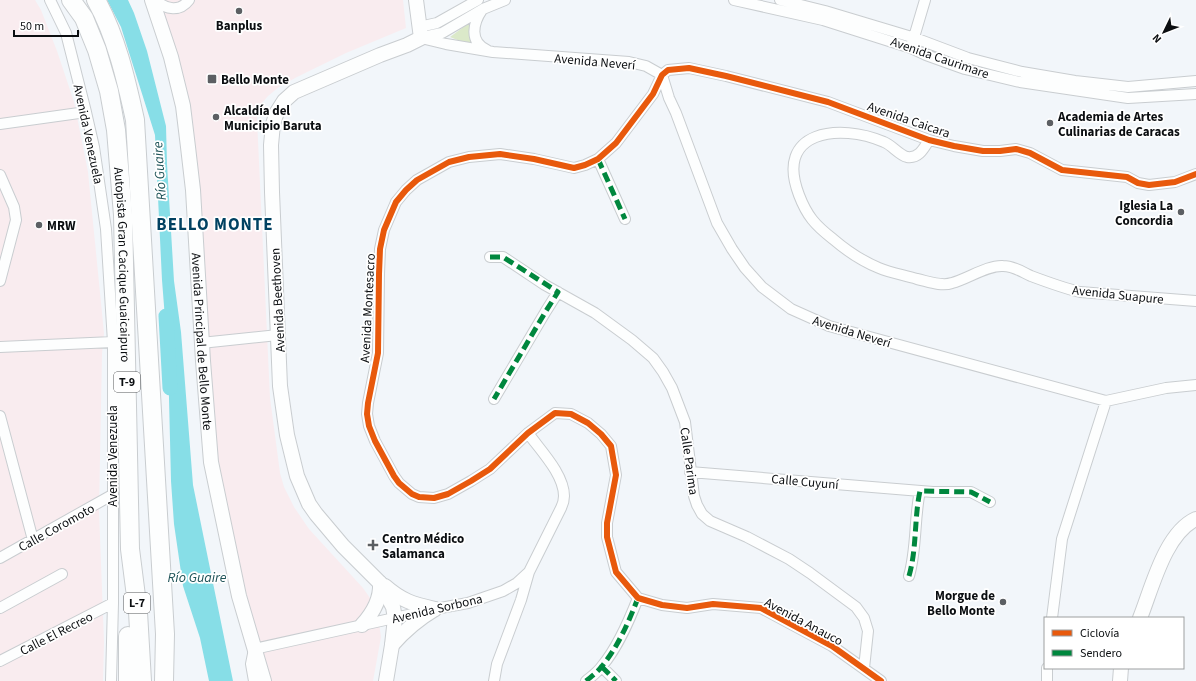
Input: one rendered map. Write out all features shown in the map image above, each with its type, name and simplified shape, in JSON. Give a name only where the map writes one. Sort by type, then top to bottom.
[{"type":"highway","name":"Autopista Gran Cacique Guaicaipuro","points":[[71,0],[84,18],[97,50],[109,91],[116,130],[123,215],[130,549],[138,612],[134,657],[142,681]]},
{"type":"highway","points":[[80,0],[94,26],[97,50]]},
{"type":"highway","name":"Autopista Gran Cacique Guaicaipuro","points":[[96,0],[116,47],[134,120],[165,634],[164,681]]},
{"type":"highway","name":"T-9","points":[[165,634],[174,681]]},
{"type":"highway","points":[[128,681],[134,657]]},
{"type":"street","name":"Avenida Venezuela","points":[[50,0],[66,33],[86,112],[94,147],[106,229],[113,342],[113,604],[111,681]]},
{"type":"street","name":"Avenida Principal de Bello Monte","points":[[152,0],[171,57],[183,106],[193,190],[201,343],[211,462],[238,596],[264,681]]},
{"type":"street","points":[[156,0],[163,6],[169,8],[183,6],[190,0]]},
{"type":"street","points":[[416,0],[420,32],[442,33],[480,4],[505,0]]},
{"type":"street","name":"Avenida Caurimare","points":[[736,0],[823,20],[911,48],[965,69],[1020,82],[1128,98],[1196,94]]},
{"type":"street","name":"Avenida Caurimare","points":[[780,0],[825,11],[915,38],[968,58],[1022,72],[1074,81],[1128,87],[1196,81]]},
{"type":"street","points":[[911,48],[926,0]]},
{"type":"street","points":[[480,4],[474,24],[474,32],[478,42],[483,48],[493,52]]},
{"type":"street","name":"Avenida Neverí","points":[[420,32],[446,44],[493,52],[629,62],[646,66],[662,75],[669,98],[717,223],[725,238],[745,268],[762,287],[779,301],[790,309],[828,326],[1106,401]]},
{"type":"street","name":"Avenida Beethoven","points":[[395,618],[393,607],[380,583],[343,546],[316,514],[309,504],[297,476],[287,435],[280,386],[271,145],[273,124],[277,112],[284,101],[294,92],[380,54],[407,45],[420,32]]},
{"type":"street","name":"Avenida Caicara","points":[[662,75],[668,70],[690,68],[726,76],[828,102],[929,140],[983,151],[1016,149],[1030,153],[1062,170],[1127,177],[1138,183],[1149,185],[1175,182],[1196,174]]},
{"type":"street","name":"Avenida Montesacro","points":[[528,433],[490,469],[448,494],[434,498],[419,497],[406,489],[394,476],[368,426],[367,414],[378,353],[379,268],[380,249],[384,230],[396,202],[406,190],[417,180],[449,162],[469,157],[500,154],[534,159],[574,168],[598,159],[616,143],[653,94],[662,75]]},
{"type":"street","points":[[0,124],[86,112]]},
{"type":"street","name":"Avenida Suapure","points":[[929,140],[923,151],[915,156],[906,157],[885,142],[856,133],[824,134],[806,142],[799,148],[793,166],[793,177],[804,210],[821,230],[854,255],[880,269],[934,283],[950,284],[990,268],[1003,266],[1013,267],[1064,288],[1080,292],[1196,301]]},
{"type":"street","points":[[598,159],[625,219]]},
{"type":"street","points":[[0,175],[14,207],[16,220],[0,281]]},
{"type":"street","name":"Calle Parima","points":[[490,257],[503,257],[558,292],[595,313],[648,353],[656,362],[672,388],[685,422],[694,496],[697,506],[702,514],[710,521],[747,537],[789,558],[856,607],[864,618],[868,632],[864,668]]},
{"type":"street","points":[[494,399],[558,292]]},
{"type":"street","points":[[201,343],[278,335]]},
{"type":"street","points":[[0,347],[113,342]]},
{"type":"street","points":[[1052,617],[1062,539],[1106,401],[1166,388],[1196,385]]},
{"type":"street","points":[[528,433],[555,413],[571,414],[588,423],[602,434],[611,446],[616,475],[607,523],[607,537],[616,572],[638,598],[629,622],[602,667],[586,681]]},
{"type":"street","points":[[0,416],[33,540]]},
{"type":"street","name":"Avenida Sorbona","points":[[254,649],[468,603],[503,591],[517,583],[529,572],[542,544],[559,514],[564,497],[563,485],[556,472],[528,433]]},
{"type":"street","name":"Calle Cuyuní","points":[[690,472],[920,491],[971,492],[990,502]]},
{"type":"street","points":[[908,576],[914,559],[917,507],[920,491]]},
{"type":"street","name":"Calle Coromoto","points":[[0,558],[112,495]]},
{"type":"street","points":[[1140,617],[1166,552],[1175,537],[1190,522],[1196,519]]},
{"type":"street","points":[[494,681],[497,664],[521,600],[529,572]]},
{"type":"street","points":[[0,608],[62,574]]},
{"type":"street","points":[[380,583],[407,602],[435,609]]},
{"type":"street","points":[[362,625],[367,620],[378,600],[380,594],[380,583]]},
{"type":"street","name":"Avenida Anauco","points":[[638,598],[662,605],[687,608],[713,604],[761,608],[832,646],[881,681]]},
{"type":"street","name":"Calle El Recreo","points":[[0,661],[113,604]]},
{"type":"street","points":[[392,644],[404,630],[424,615],[435,609]]},
{"type":"street","points":[[386,681],[395,618]]},
{"type":"street","points":[[254,649],[251,664],[254,681]]},
{"type":"street","points":[[602,667],[616,681]]},
{"type":"street","points":[[1047,669],[1047,681]]},
{"type":"street","points":[[1120,681],[1121,669]]},
{"type":"shaded area","points":[[0,0],[35,0],[41,10],[57,51],[74,102],[88,172],[104,333],[102,354],[99,511],[104,642],[103,681],[0,681]]},
{"type":"shaded area","points":[[151,0],[403,0],[406,28],[346,53],[279,87],[262,103],[258,109],[257,119],[270,398],[280,473],[284,487],[294,507],[309,529],[363,588],[372,601],[379,623],[381,637],[373,681],[262,681],[215,467],[188,122]]},
{"type":"green space","points":[[473,20],[469,29],[475,47],[450,37]]},
{"type":"water","name":"Río Guaire","points":[[107,0],[128,0],[147,51],[166,126],[174,281],[181,332],[193,485],[233,681],[209,681],[200,638],[183,586],[174,524],[171,481],[168,357],[162,280],[155,135],[121,27]]},
{"type":"waterway","name":"Río Guaire","points":[[166,316],[170,388]]},
{"type":"marked path","points":[[598,159],[625,219]]},
{"type":"marked path","points":[[490,257],[503,257],[558,292],[494,399]]},
{"type":"marked path","points":[[909,576],[912,565],[920,491],[971,492],[990,502]]},
{"type":"marked path","points":[[586,681],[599,670],[608,659],[627,625],[638,598]]},
{"type":"marked path","points":[[602,667],[616,681]]},
{"type":"cycle path","points":[[881,681],[832,646],[761,608],[713,604],[687,608],[662,605],[638,598],[616,572],[607,537],[607,523],[616,475],[611,446],[601,434],[588,423],[571,414],[555,413],[528,433],[490,469],[448,494],[434,498],[419,497],[412,494],[399,483],[375,441],[369,426],[367,414],[378,353],[380,249],[384,230],[396,202],[417,180],[449,162],[469,157],[500,154],[534,159],[574,168],[585,165],[598,159],[616,143],[653,94],[662,75],[668,70],[689,68],[828,102],[929,140],[983,151],[1016,149],[1030,153],[1062,170],[1127,177],[1138,183],[1149,185],[1175,182],[1196,174]]},
{"type":"place","name":"Banplus","points":[[239,11]]},
{"type":"place","name":"Bello Monte","points":[[212,79]]},
{"type":"place","name":"Alcaldía del Municipio Baruta","points":[[216,117]]},
{"type":"place","name":"Academia de Artes Culinarias de Caracas","points":[[1050,123]]},
{"type":"place","name":"Iglesia La Concordia","points":[[1181,212]]},
{"type":"place","name":"MRW","points":[[39,225]]},
{"type":"place","name":"Centro Médico Salamanca","points":[[373,545]]},
{"type":"place","name":"Morgue de Bello Monte","points":[[1003,602]]},
{"type":"district","name":"BELLO MONTE","points":[[215,224]]}]
